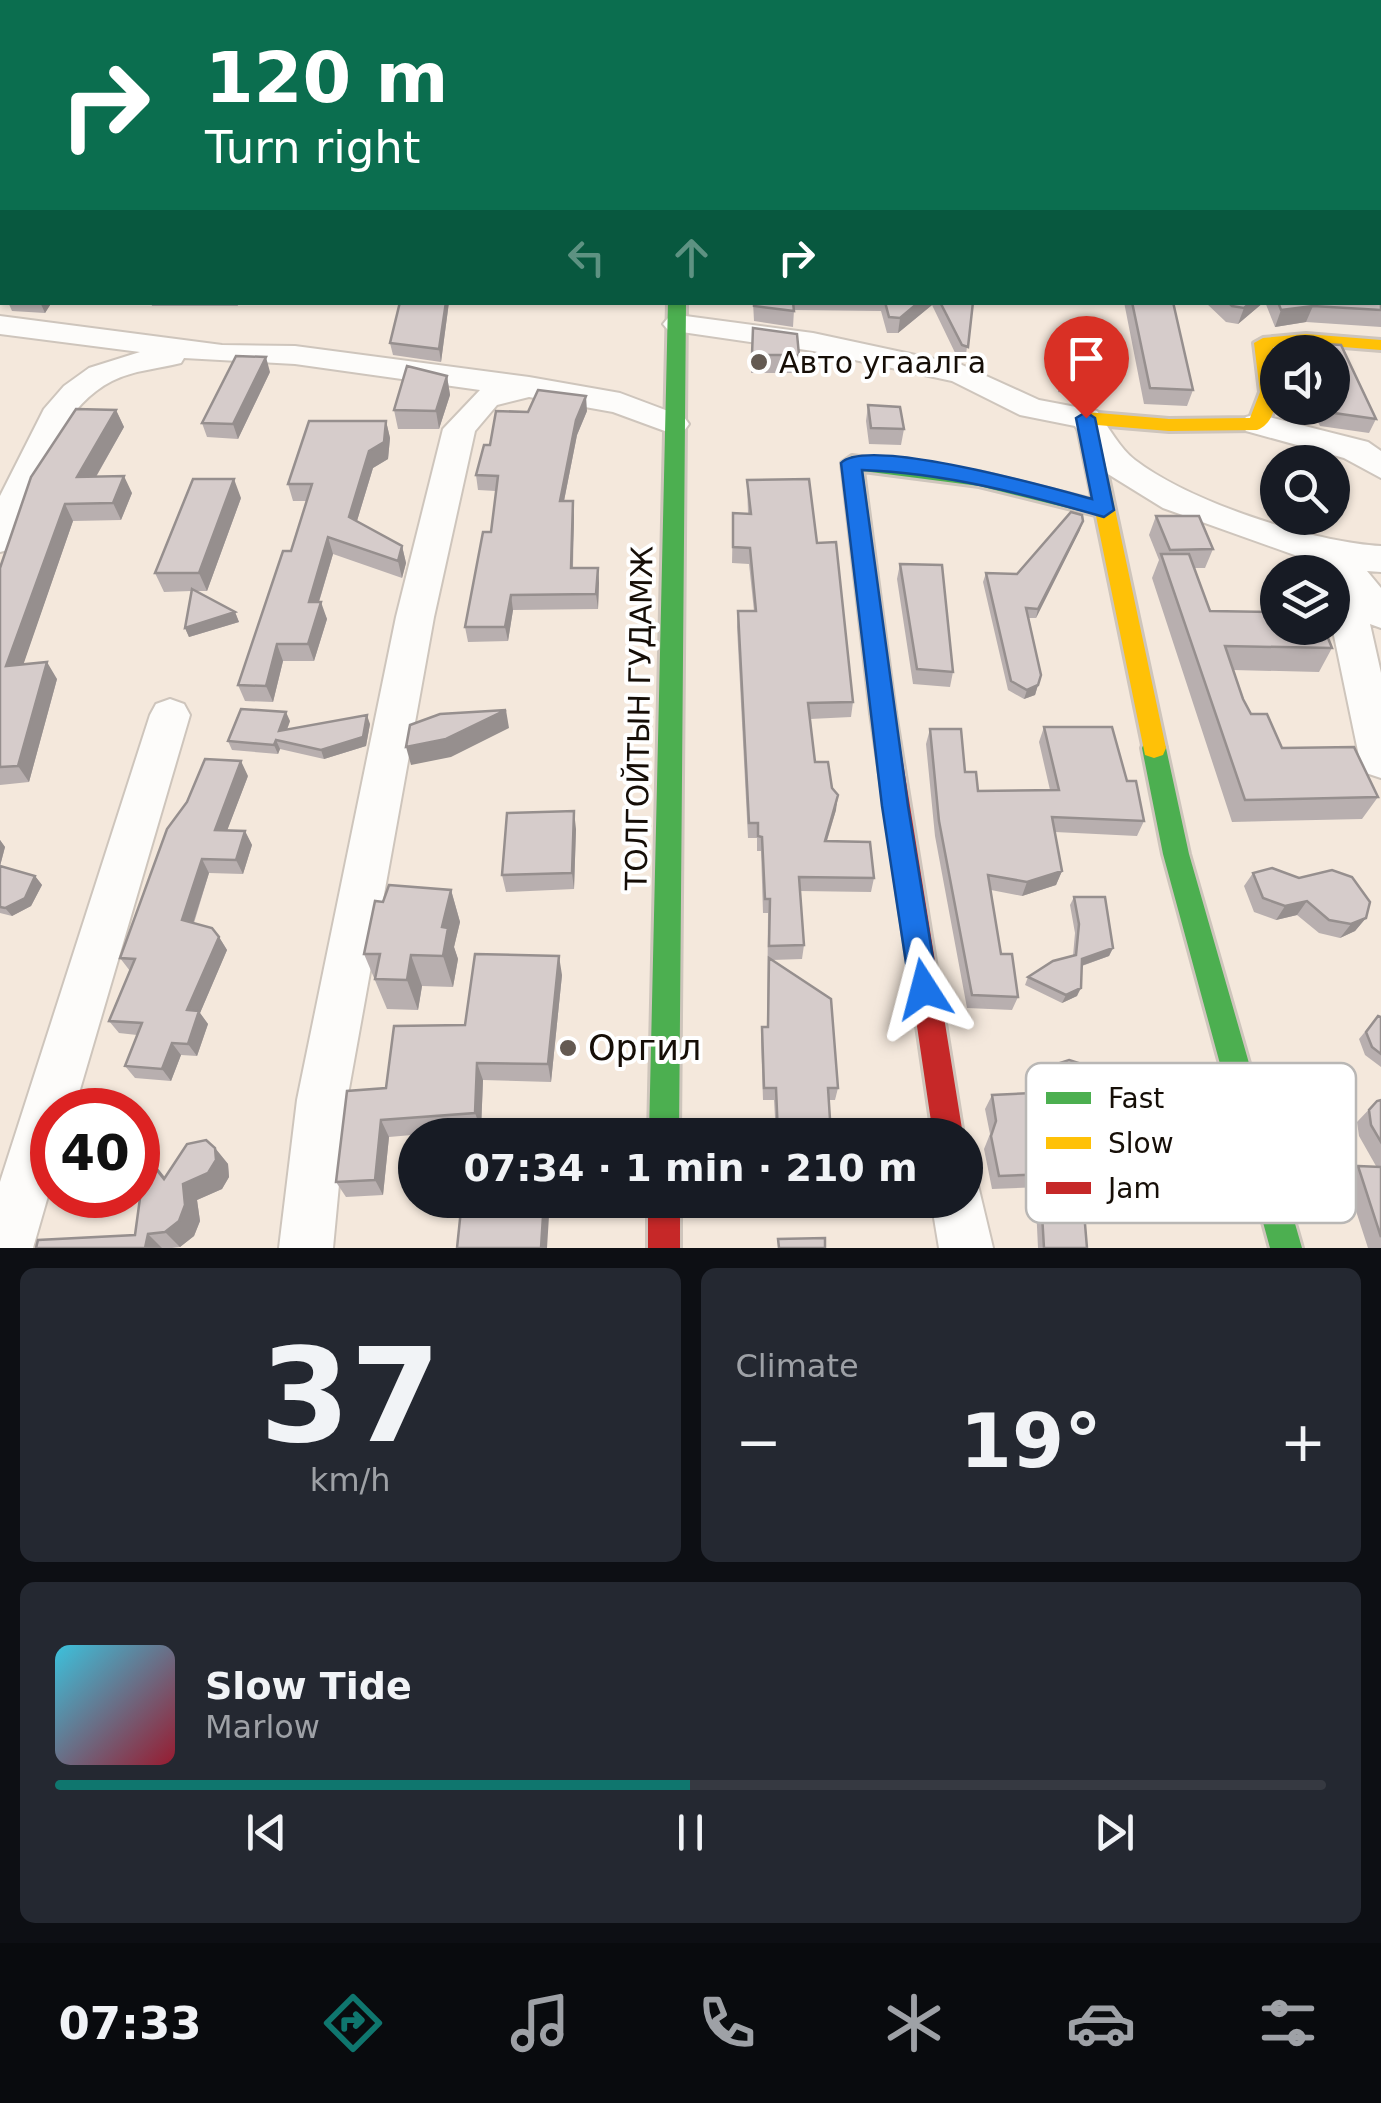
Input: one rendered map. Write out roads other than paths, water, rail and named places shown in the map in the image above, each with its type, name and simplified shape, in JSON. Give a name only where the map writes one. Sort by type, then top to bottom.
[{"type":"street","points":[[678,314],[962,374],[1031,408],[1086,418],[1170,425],[1258,424],[1356,450],[1381,467]]},
{"type":"street","name":"ТОЛГОЙТЫН ГУДАМЖ","points":[[664,1118],[673,424],[678,314]]},
{"type":"street","points":[[0,324],[222,354]]},
{"type":"street","points":[[1258,424],[1269,404],[1273,383],[1263,342],[1306,339],[1381,345]]},
{"type":"street","points":[[0,540],[46,427],[64,400],[92,376],[139,359],[295,355],[620,403],[673,424]]},
{"type":"street","points":[[306,1248],[322,1100],[415,617],[459,429],[486,398],[529,388]]},
{"type":"street","points":[[1086,418],[1176,854],[1234,1063]]},
{"type":"street","points":[[1086,418],[1120,466],[1154,489],[1238,524],[1284,535],[1334,555]]},
{"type":"street","points":[[945,1118],[895,806],[852,463],[908,465],[1002,480],[1104,510]]},
{"type":"street","points":[[1350,557],[1381,559]]},
{"type":"street","points":[[1350,574],[1381,614]]},
{"type":"street","points":[[1350,620],[1381,761]]},
{"type":"street","points":[[6,1248],[170,715]]},
{"type":"street","points":[[664,1218],[664,1248]]},
{"type":"street","points":[[961,1218],[966,1248]]},
{"type":"street","points":[[1279,1223],[1286,1248]]},
{"type":"place","name":"Авто угаалга","points":[[759,362]]},
{"type":"place","name":"Оргил","points":[[568,1048]]}]
